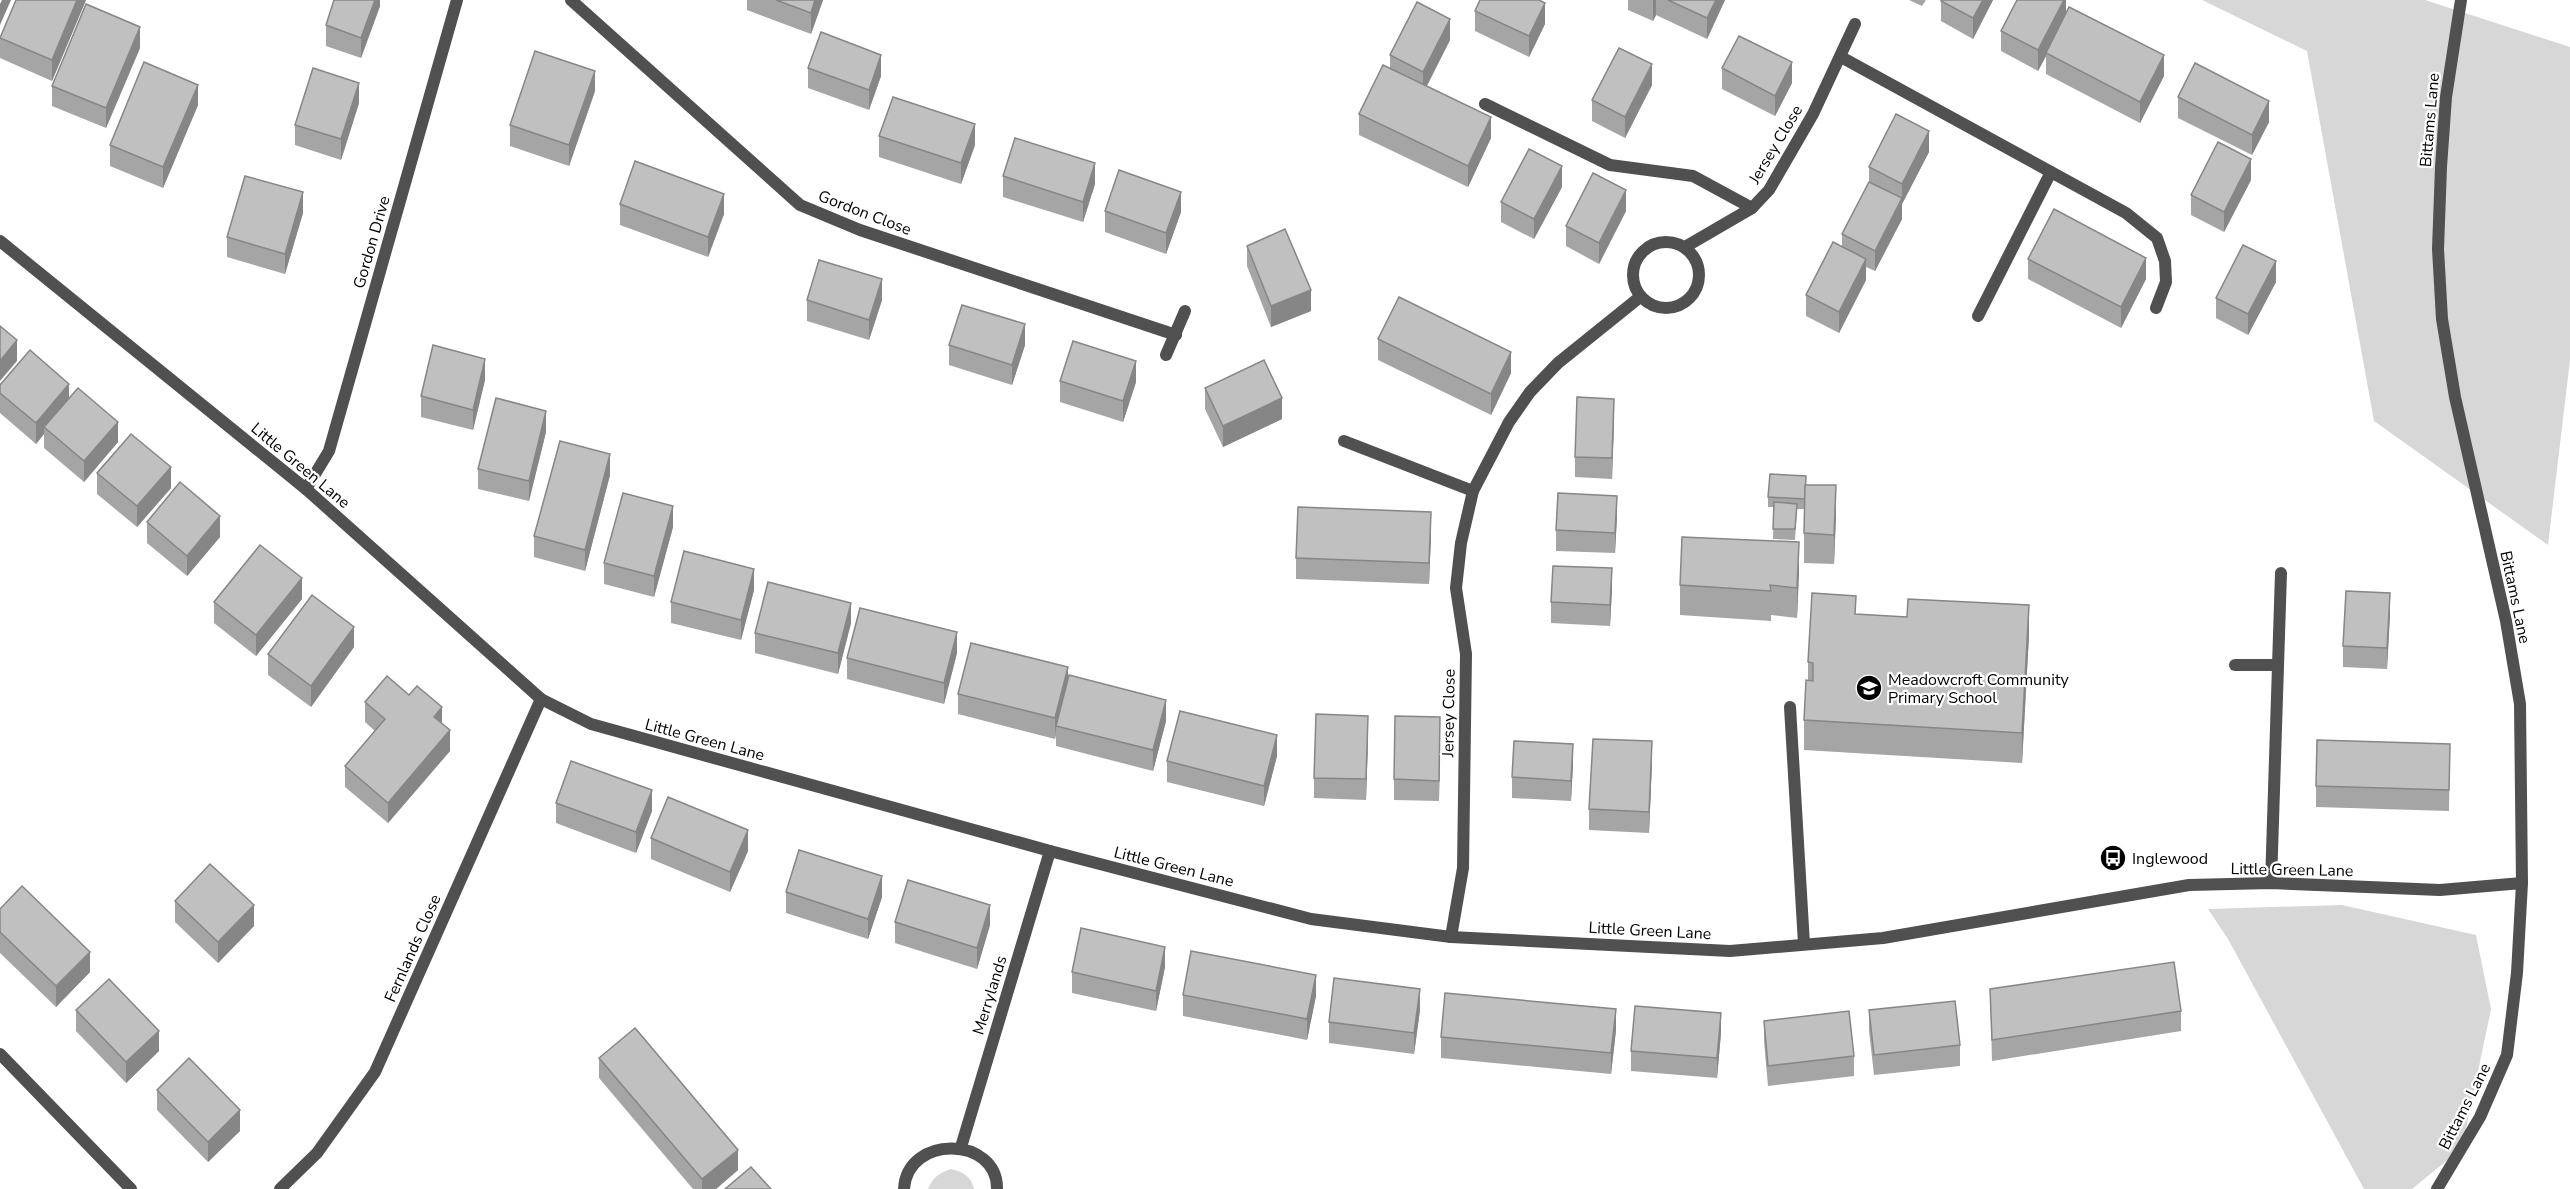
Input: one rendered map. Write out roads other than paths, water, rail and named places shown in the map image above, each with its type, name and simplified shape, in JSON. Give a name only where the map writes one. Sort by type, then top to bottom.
[{"type":"street","name":"Gordon Drive","points":[[306,489],[329,451],[457,0]]},
{"type":"street","name":"Gordon Close","points":[[571,0],[800,205],[860,230],[1176,335]]},
{"type":"street","name":"Bittams Lane","points":[[2437,1189],[2480,1117],[2507,1055],[2517,973],[2522,883],[2520,704],[2506,621],[2455,398],[2442,319],[2438,249],[2444,120],[2451,55],[2462,0]]},
{"type":"street","name":"Jersey Close","points":[[1685,247],[1752,208],[1769,190],[1813,114],[1855,24]]},
{"type":"street","points":[[1841,57],[2126,213],[2157,238],[2165,261],[2166,282],[2156,308]]},
{"type":"street","points":[[1485,104],[1610,165],[1693,176],[1752,208]]},
{"type":"street","points":[[1978,316],[2051,172]]},
{"type":"street","name":"Little Green Lane","points":[[0,241],[306,489],[541,699],[591,724],[1050,851],[1311,919],[1451,937],[1730,951],[1882,938],[2189,885],[2271,883],[2440,890],[2522,883]]},
{"type":"street","points":[[1670,242],[1685,247],[1696,259],[1700,276],[1696,291],[1685,303],[1670,309],[1653,306],[1640,297],[1633,283],[1633,266],[1641,252],[1654,244],[1670,242]]},
{"type":"street","name":"Jersey Close","points":[[1451,937],[1463,867],[1466,654],[1456,588],[1461,543],[1473,491],[1509,422],[1530,393],[1558,363],[1640,297]]},
{"type":"street","points":[[1166,356],[1185,311]]},
{"type":"street","points":[[1344,441],[1473,491]]},
{"type":"street","points":[[2271,883],[2281,573]]},
{"type":"street","points":[[2235,665],[2278,665]]},
{"type":"street","name":"Fernlands Close","points":[[280,1189],[317,1153],[375,1072],[541,699]]},
{"type":"street","points":[[1790,706],[1804,944]]},
{"type":"street","name":"Merrylands","points":[[961,1147],[1050,851]]},
{"type":"street","points":[[0,1054],[131,1189]]},
{"type":"street","points":[[904,1189],[915,1162],[935,1150],[961,1147],[984,1160],[997,1181],[997,1189]]},
{"type":"place","name":"Meadowcroft Community Primary School","points":[[1869,688]]},
{"type":"place","name":"Inglewood","points":[[2113,858]]}]
